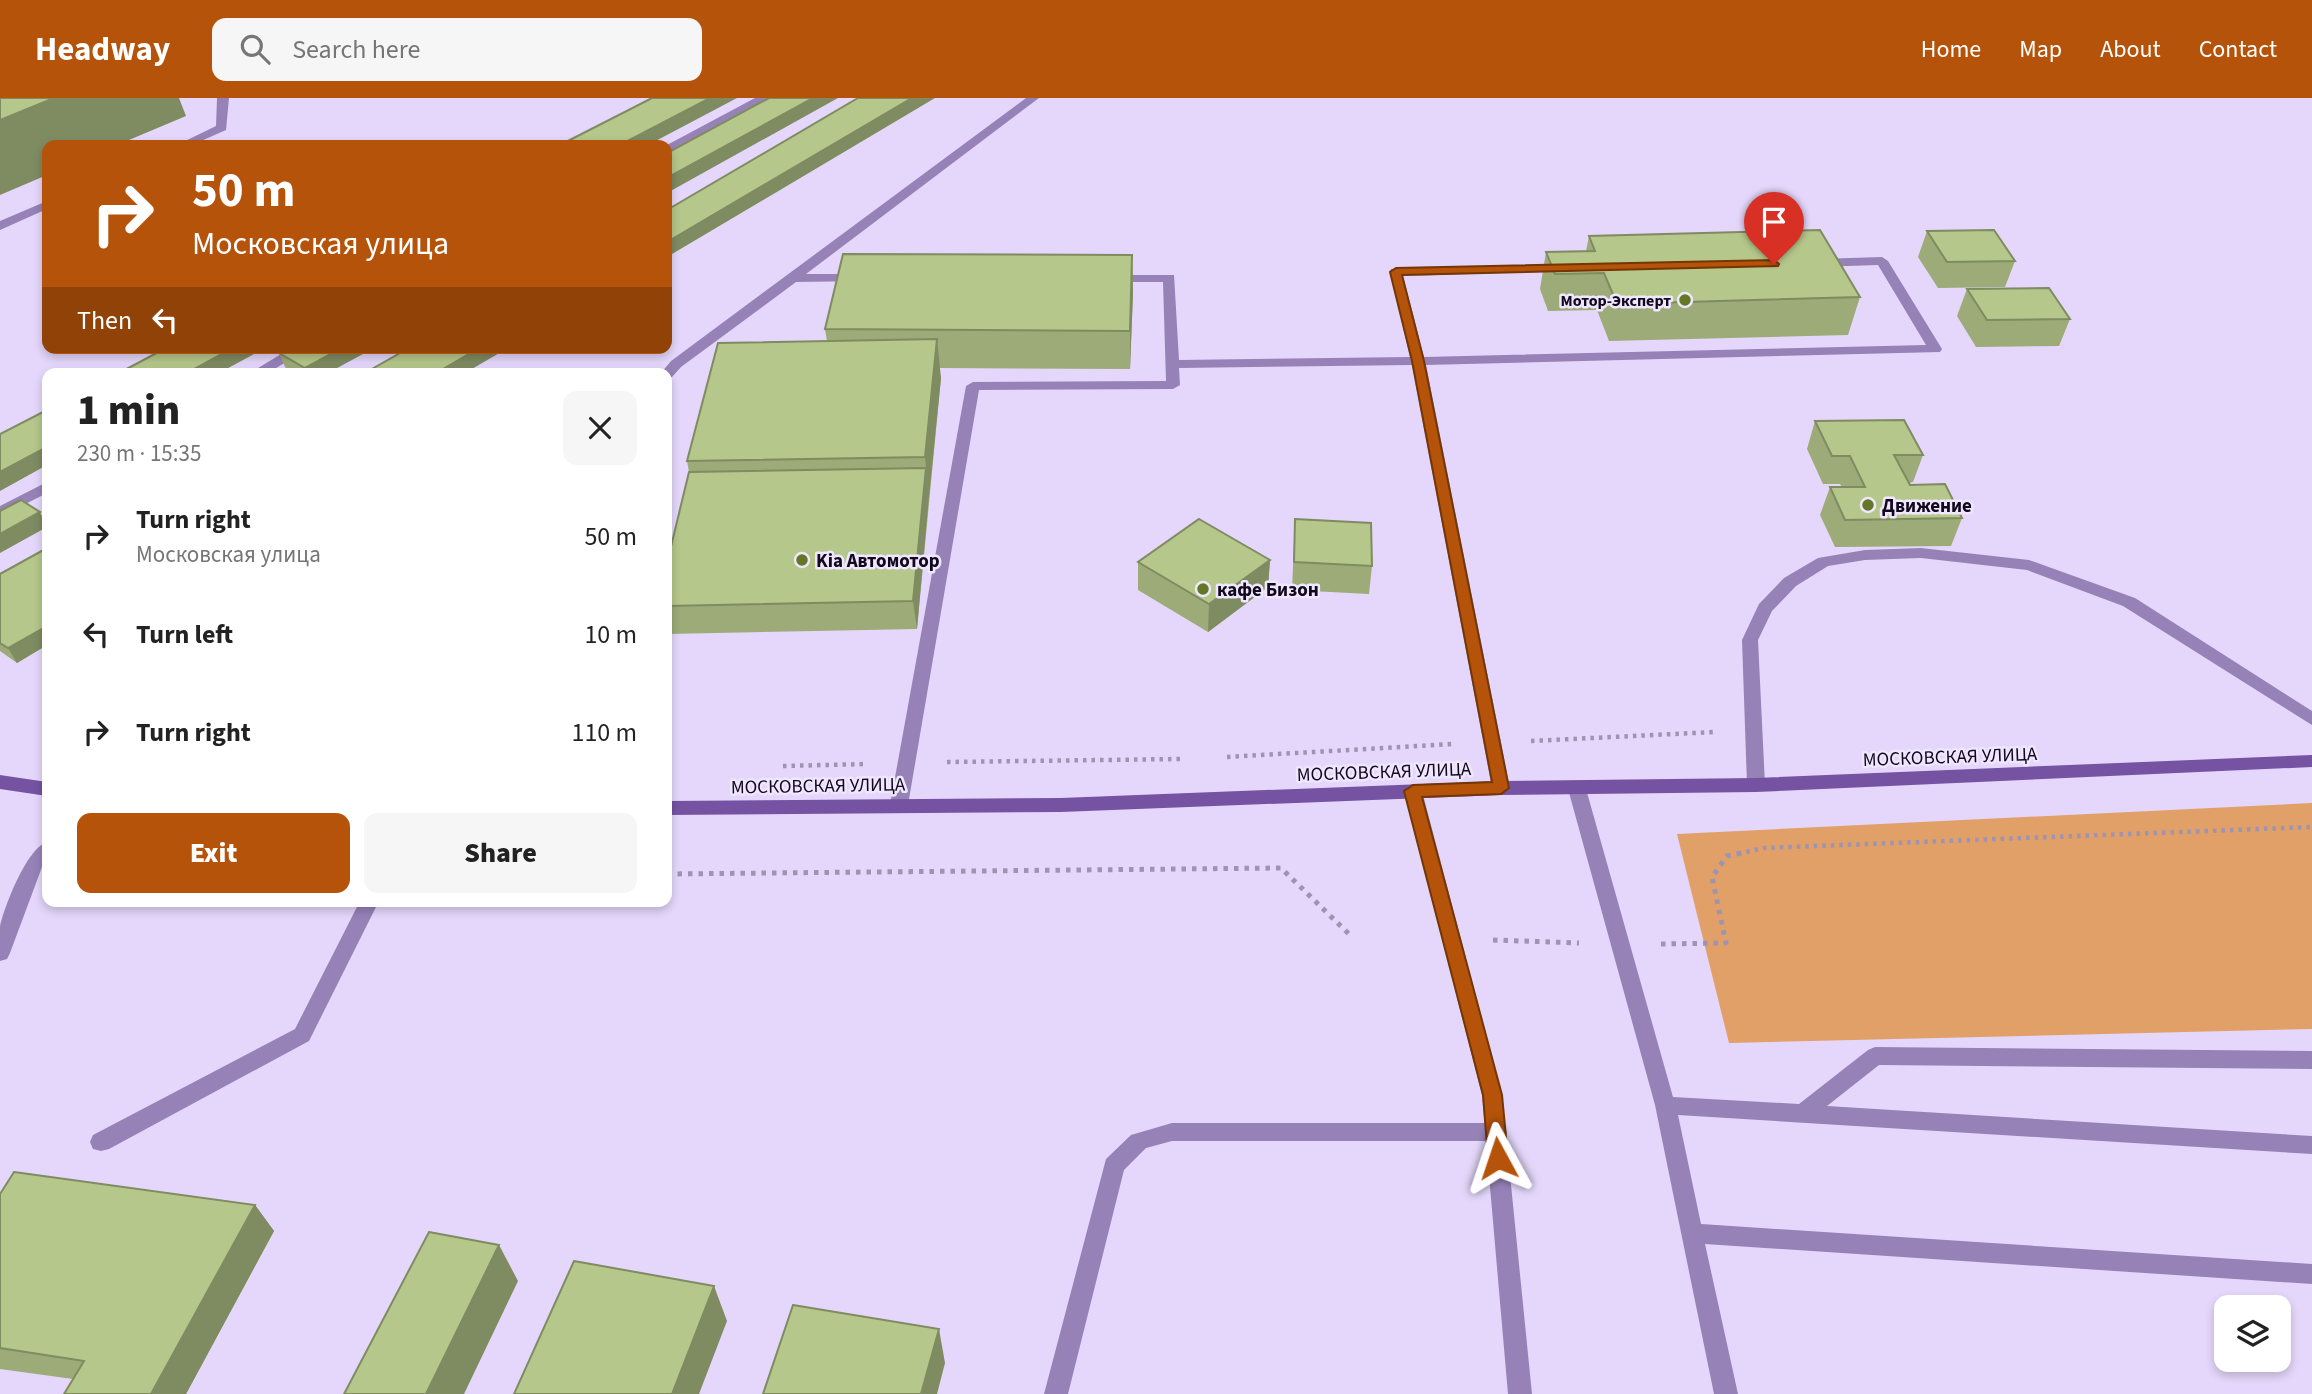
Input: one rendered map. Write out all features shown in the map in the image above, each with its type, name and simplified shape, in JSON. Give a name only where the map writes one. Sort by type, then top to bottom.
[{"type":"main road","name":"МОСКОВСКАЯ УЛИЦА","points":[[672,808],[1062,805],[1501,788],[1756,785],[2312,761]]},
{"type":"main road","points":[[0,782],[42,788]]},
{"type":"street","points":[[194,140],[222,128],[223,98]]},
{"type":"street","points":[[672,147],[763,98]]},
{"type":"street","points":[[672,368],[1033,98]]},
{"type":"street","points":[[0,226],[42,207]]},
{"type":"street","points":[[1172,364],[1936,349],[1882,261],[1798,263]]},
{"type":"street","points":[[1501,788],[1418,361],[1396,272],[1576,268]]},
{"type":"street","points":[[793,278],[877,278]]},
{"type":"street","points":[[899,805],[973,386],[1173,385],[1169,278],[1099,278]]},
{"type":"street","points":[[266,368],[291,354]]},
{"type":"street","points":[[0,512],[42,490]]},
{"type":"street","points":[[1756,785],[1750,640],[1765,608],[1790,582],[1824,562],[1865,555],[1921,553],[2029,565],[2129,602],[2312,719]]},
{"type":"street","points":[[1577,789],[1665,1105],[1726,1394]]},
{"type":"street","points":[[1413,791],[1476,1025],[1492,1095],[1520,1394]]},
{"type":"street","points":[[0,953],[34,863],[42,854]]},
{"type":"street","points":[[101,1142],[302,1035],[367,907]]},
{"type":"street","points":[[1802,1114],[1875,1055],[2312,1060]]},
{"type":"street","points":[[1665,1105],[2312,1145]]},
{"type":"street","points":[[1056,1394],[1114,1166],[1128,1147],[1144,1138],[1172,1132],[1496,1132]]},
{"type":"street","points":[[1692,1233],[2312,1274]]},
{"type":"path","points":[[907,762],[1193,759]]},
{"type":"path","points":[[1492,940],[1622,945],[1726,943],[1712,877],[1727,856],[1763,848],[2312,827]]},
{"type":"path","points":[[672,874],[1281,868],[1350,935]]},
{"type":"shaded area","points":[[2312,803],[2312,1029],[1729,1043],[1677,834]]},
{"type":"building","points":[[0,98],[54,98],[0,120]]},
{"type":"building","points":[[652,98],[710,98],[630,140],[570,140]]},
{"type":"building","points":[[769,98],[813,98],[672,175],[672,150]]},
{"type":"building","points":[[858,98],[912,98],[672,239],[672,207]]},
{"type":"building","points":[[1820,230],[1860,297],[1617,304],[1604,273],[1555,274],[1546,252],[1595,251],[1589,236]]},
{"type":"building","points":[[1994,230],[2015,261],[1947,262],[1927,231]]},
{"type":"building","points":[[843,254],[1132,255],[1130,331],[825,329]]},
{"type":"building","points":[[2049,288],[2070,319],[1987,320],[1967,289]]},
{"type":"building","points":[[937,339],[925,457],[687,461],[718,343]]},
{"type":"building","points":[[155,354],[222,354],[196,368],[128,368]]},
{"type":"building","points":[[281,354],[331,354],[305,368]]},
{"type":"building","points":[[398,354],[469,354],[445,368],[374,368]]},
{"type":"building","points":[[42,413],[42,450],[0,472],[0,434]]},
{"type":"building","points":[[1904,420],[1923,455],[1894,455],[1910,485],[1945,484],[1962,518],[1845,520],[1830,487],[1865,487],[1850,456],[1832,456],[1815,421]]},
{"type":"building","name":"Kia Автомотор","points":[[926,468],[913,601],[672,606],[672,542],[689,472]]},
{"type":"building","points":[[21,500],[40,512],[0,534],[0,511]]},
{"type":"building","points":[[1199,519],[1270,560],[1209,604],[1138,562]]},
{"type":"building","points":[[1295,519],[1371,523],[1372,566],[1294,562]]},
{"type":"building","points":[[42,551],[42,629],[8,648],[0,643],[0,574]]},
{"type":"building","points":[[14,1172],[255,1205],[151,1394],[64,1394],[84,1361],[0,1348],[0,1194]]},
{"type":"building","points":[[429,1232],[499,1245],[426,1394],[344,1394]]},
{"type":"building","points":[[574,1261],[714,1286],[672,1394],[514,1394]]},
{"type":"building","points":[[793,1305],[939,1329],[921,1394],[763,1394]]},
{"type":"place","name":"Мотор-Эксперт","points":[[1685,300]]},
{"type":"place","name":"Движение","points":[[1868,505]]},
{"type":"place","name":"Kia Автомотор","points":[[802,560]]},
{"type":"place","name":"кафе Бизон","points":[[1203,589]]},
{"type":"route","points":[[1498,1158],[1492,1095],[1476,1025],[1413,791],[1501,788],[1418,361],[1396,272],[1774,264]]}]
